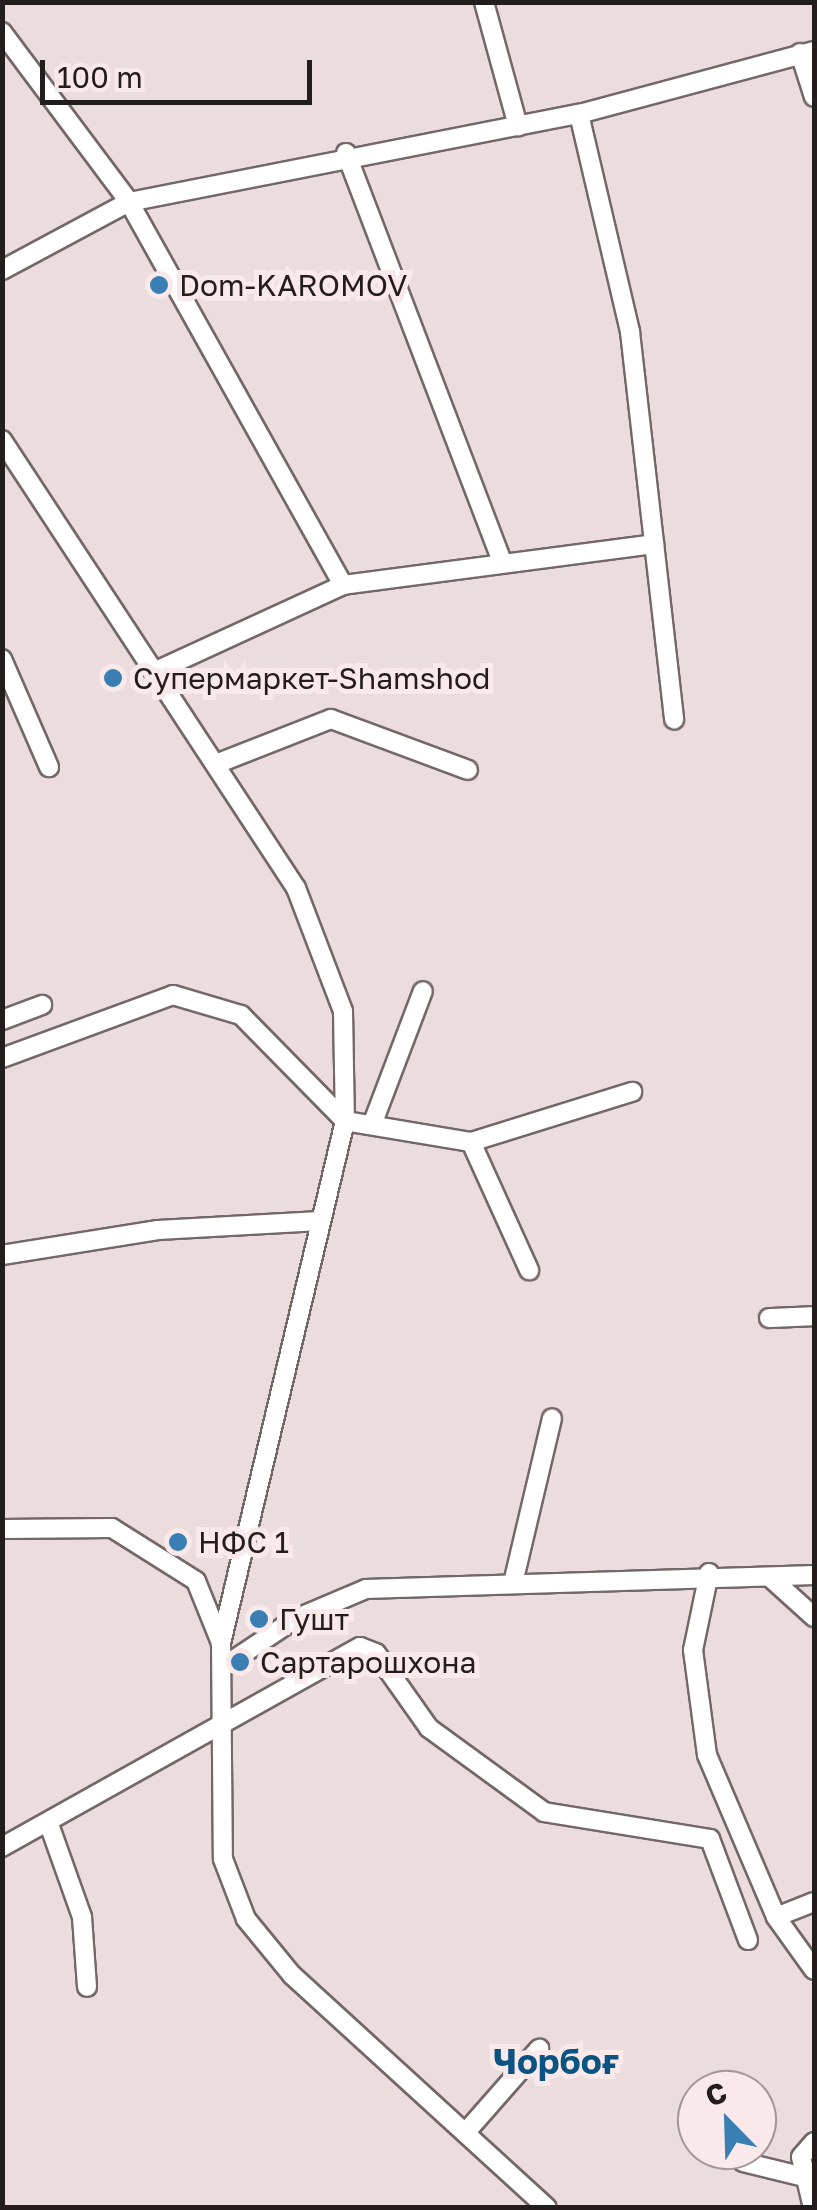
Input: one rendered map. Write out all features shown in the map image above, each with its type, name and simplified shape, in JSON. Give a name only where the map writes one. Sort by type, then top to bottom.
[{"type":"street","points":[[484,2],[518,126]]},
{"type":"street","points":[[2,32],[129,202],[344,585]]},
{"type":"street","points":[[2,270],[129,202],[346,153],[579,114],[808,52],[814,97]]},
{"type":"street","points":[[579,114],[630,332],[674,720]]},
{"type":"street","points":[[346,153],[502,561]]},
{"type":"street","points":[[2,440],[216,764],[325,946],[348,1043],[344,1121],[221,1644]]},
{"type":"street","points":[[154,672],[344,585],[502,561],[654,544]]},
{"type":"street","points":[[2,658],[50,767]]},
{"type":"street","points":[[216,764],[332,718],[468,770]]},
{"type":"street","points":[[372,1125],[423,991]]},
{"type":"street","points":[[2,1058],[102,1028],[164,997],[197,998],[256,1027],[344,1121],[471,1142],[632,1092]]},
{"type":"street","points":[[2,1020],[42,1006]]},
{"type":"street","points":[[471,1142],[528,1270]]},
{"type":"street","points":[[2,1255],[158,1230],[320,1221]]},
{"type":"street","points":[[769,1318],[814,1316]]},
{"type":"street","points":[[514,1578],[552,1418]]},
{"type":"street","points":[[2,1529],[73,1522],[148,1544],[196,1581],[221,1644],[226,1715],[224,1859],[246,1919],[292,1975],[547,2208]]},
{"type":"street","points":[[223,1667],[295,1619],[366,1589],[514,1578],[709,1573],[772,1579],[814,1575]]},
{"type":"street","points":[[709,1573],[693,1650],[707,1754],[776,1916],[814,1970]]},
{"type":"street","points":[[772,1579],[814,1617]]},
{"type":"street","points":[[2,1847],[50,1827],[226,1715],[369,1649],[429,1728],[544,1812],[710,1839],[727,1865],[748,1940]]},
{"type":"street","points":[[50,1827],[82,1917],[87,1988]]},
{"type":"street","points":[[776,1916],[814,1902]]},
{"type":"street","points":[[466,2132],[539,2048]]},
{"type":"street","points":[[813,2208],[801,2157],[814,2142]]},
{"type":"street","points":[[777,2170],[804,2176]]},
{"type":"place","name":"Dom-KAROMOV","points":[[159,285]]},
{"type":"place","name":"Супермаркет-Shamshod","points":[[113,678]]},
{"type":"place","name":"НФС 1","points":[[178,1542]]},
{"type":"place","name":"Гушт","points":[[259,1619]]},
{"type":"place","name":"Сартарошхона","points":[[240,1662]]},
{"type":"district","name":"Чорбоғ","points":[[556,2061]]}]
